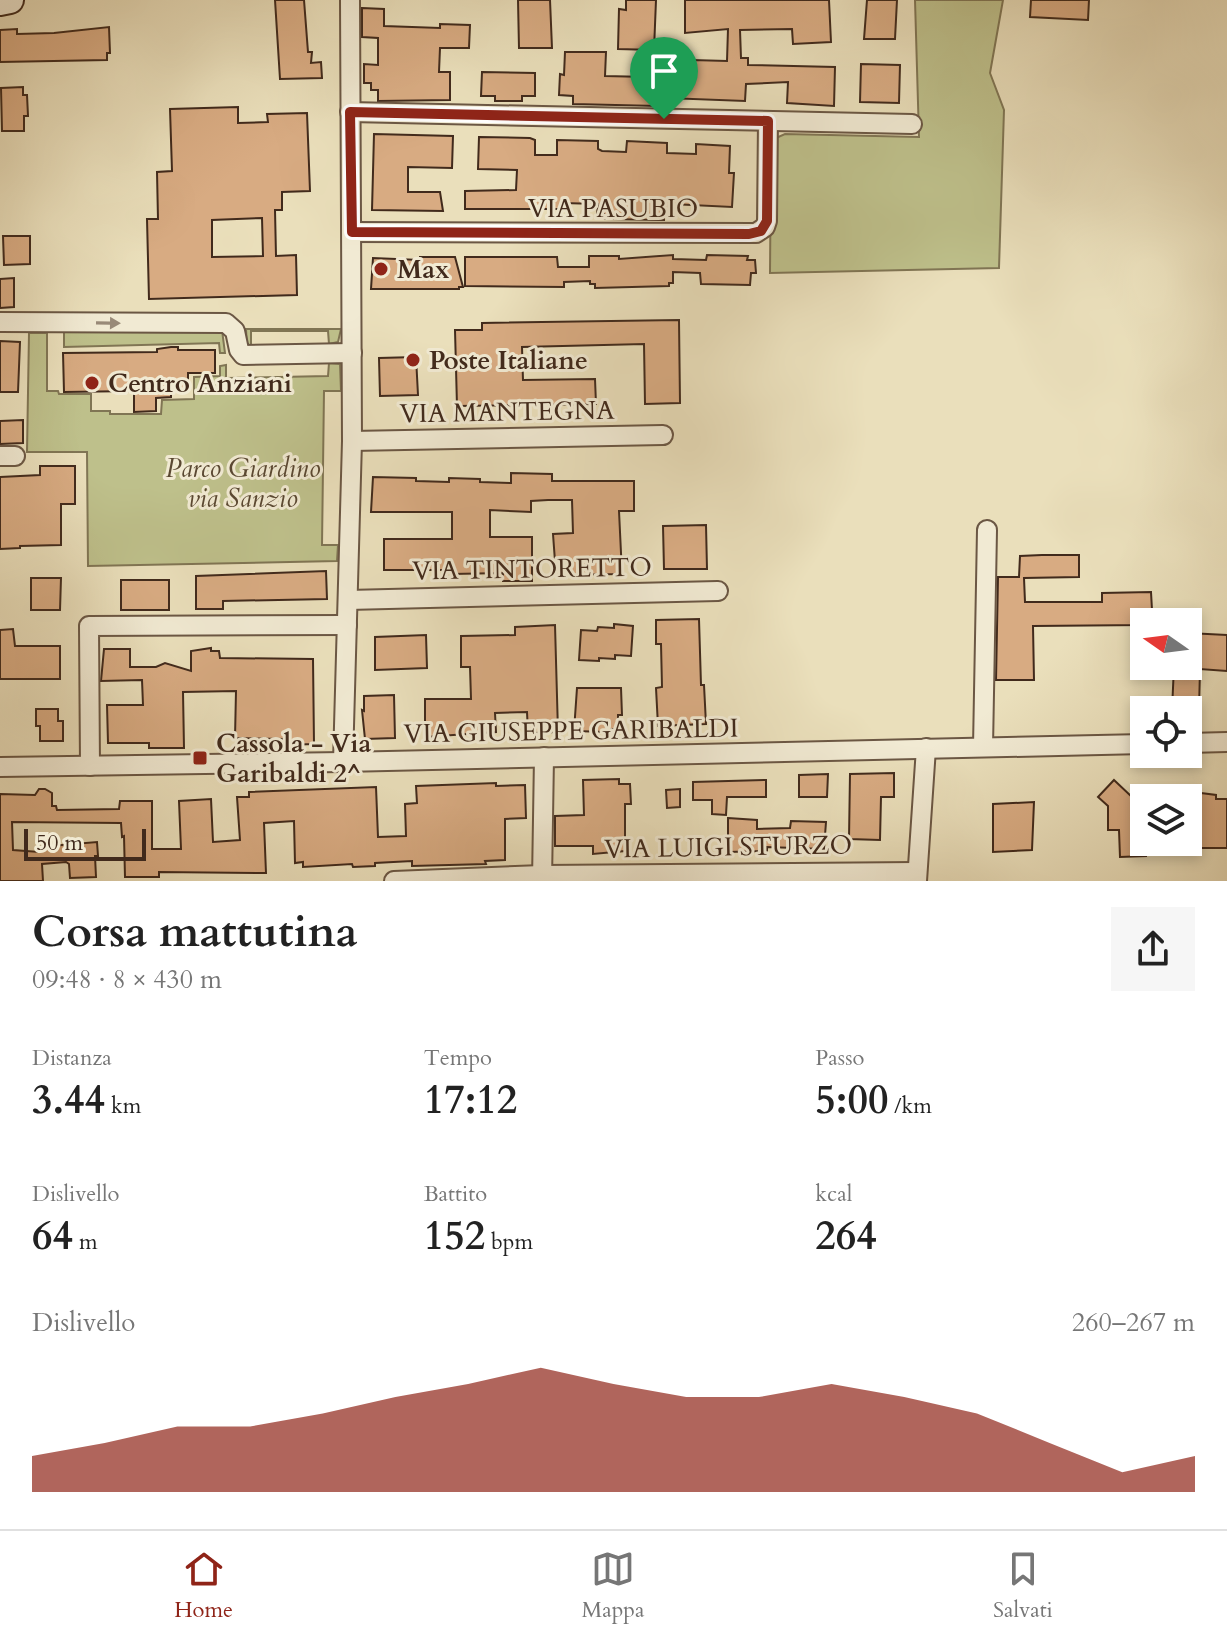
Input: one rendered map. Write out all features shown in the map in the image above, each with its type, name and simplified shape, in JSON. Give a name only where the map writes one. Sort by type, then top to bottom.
[{"type":"main road","points":[[0,2],[10,0]]},
{"type":"street","points":[[343,762],[352,441],[350,0]]},
{"type":"street","points":[[350,112],[912,124]]},
{"type":"street","name":"VIA PASUBIO","points":[[352,232],[756,233],[765,227],[767,221],[768,121]]},
{"type":"street","points":[[0,322],[226,323],[235,331],[240,353],[352,353]]},
{"type":"street","name":"VIA MANTEGNA","points":[[352,441],[663,435]]},
{"type":"street","points":[[983,747],[987,530]]},
{"type":"street","name":"VIA TINTORETTO","points":[[348,600],[718,591]]},
{"type":"street","points":[[90,766],[89,626],[347,625]]},
{"type":"street","points":[[1202,743],[1227,742]]},
{"type":"street","name":"VIA GIUSEPPE GARIBALDI","points":[[0,767],[1130,744]]},
{"type":"street","points":[[917,876],[926,748]]},
{"type":"street","points":[[542,878],[544,757]]},
{"type":"street","name":"VIA LUIGI STURZO","points":[[394,881],[917,876]]},
{"type":"green space","points":[[915,0],[1003,0],[990,73],[1004,110],[999,268],[770,273],[771,151],[776,138],[785,134],[919,137]]},
{"type":"green space","points":[[246,329],[341,329],[338,342],[329,344],[328,331],[251,331],[251,347],[247,347]]},
{"type":"green space","points":[[64,330],[222,330],[225,353],[220,353],[219,343],[64,347]]},
{"type":"green space","name":"Parco Giardino via Sanzio","points":[[29,333],[47,333],[47,391],[91,394],[91,411],[110,411],[110,414],[161,414],[162,400],[194,399],[194,377],[220,376],[220,366],[226,365],[226,378],[328,376],[329,363],[340,364],[341,391],[324,391],[322,545],[338,545],[337,561],[88,566],[87,452],[27,452]]},
{"type":"building","points":[[275,0],[304,0],[308,52],[312,52],[311,63],[321,62],[322,78],[280,79]]},
{"type":"building","points":[[518,0],[550,0],[552,48],[519,48]]},
{"type":"building","points":[[626,0],[656,0],[654,50],[618,49],[619,9],[626,10]]},
{"type":"building","points":[[685,0],[829,0],[831,42],[793,44],[792,29],[740,30],[741,58],[748,58],[748,65],[835,67],[834,106],[787,103],[788,82],[746,84],[745,101],[667,98],[658,100],[658,106],[573,104],[573,96],[559,95],[565,52],[606,52],[605,76],[692,78],[692,60],[727,61],[728,29],[685,33]]},
{"type":"building","points":[[867,0],[897,0],[895,39],[864,39]]},
{"type":"building","points":[[1031,0],[1089,0],[1088,20],[1030,17]]},
{"type":"building","points":[[362,8],[384,9],[384,26],[440,28],[440,24],[470,25],[469,48],[440,48],[439,72],[450,72],[450,100],[378,101],[378,90],[371,90],[371,83],[364,83],[364,64],[378,65],[378,38],[362,37]]},
{"type":"building","points":[[109,27],[110,53],[107,53],[107,60],[0,62],[0,30],[17,29],[17,34],[54,33]]},
{"type":"building","points":[[861,64],[900,65],[899,103],[860,102]]},
{"type":"building","points":[[482,72],[535,73],[535,96],[522,96],[522,101],[495,101],[495,96],[481,96]]},
{"type":"building","points":[[23,87],[23,95],[27,95],[28,116],[24,116],[24,131],[2,131],[1,88]]},
{"type":"building","points":[[238,107],[238,123],[268,122],[267,114],[307,113],[310,191],[282,192],[282,210],[275,210],[276,256],[296,255],[297,295],[149,299],[147,219],[158,219],[157,172],[172,171],[170,109]],"holes":[[[262,218],[263,256],[212,257],[212,220]]]},
{"type":"building","points":[[374,134],[453,136],[452,168],[408,167],[408,192],[440,192],[443,211],[372,210]]},
{"type":"building","points":[[479,137],[530,138],[535,140],[535,155],[557,155],[557,140],[598,141],[598,149],[602,151],[626,152],[627,141],[667,143],[667,153],[696,154],[696,144],[730,146],[729,173],[734,173],[732,207],[671,204],[670,215],[664,215],[664,220],[604,219],[604,214],[597,214],[598,204],[563,203],[563,209],[465,209],[465,191],[516,190],[517,170],[478,169]]},
{"type":"building","points":[[3,236],[30,236],[30,264],[4,265]]},
{"type":"building","points":[[673,255],[673,259],[706,260],[707,255],[748,256],[747,260],[755,260],[756,273],[751,273],[750,285],[701,284],[700,273],[673,272],[673,283],[669,286],[595,288],[590,281],[564,282],[564,287],[465,286],[465,257],[557,257],[558,267],[589,267],[589,256],[619,256],[619,259]]},
{"type":"building","points":[[420,257],[455,257],[463,287],[371,289],[373,258],[420,260]]},
{"type":"building","points":[[14,278],[14,307],[0,308],[0,279]]},
{"type":"building","points":[[679,320],[680,403],[645,404],[644,344],[522,347],[523,380],[595,379],[596,404],[457,406],[455,330],[482,330],[482,323]]},
{"type":"building","points":[[0,341],[20,342],[18,392],[0,392]]},
{"type":"building","name":"Centro Anziani","points":[[178,347],[178,350],[215,350],[215,373],[188,373],[188,390],[171,391],[171,397],[156,398],[156,411],[134,412],[134,391],[64,392],[63,353],[157,352],[157,349]]},
{"type":"building","points":[[416,357],[418,395],[380,396],[379,358]]},
{"type":"building","points":[[23,420],[23,443],[0,444],[0,421]]},
{"type":"building","points":[[40,466],[75,466],[75,504],[61,504],[61,545],[0,549],[0,477],[40,475]]},
{"type":"building","points":[[511,473],[552,474],[552,481],[634,481],[634,511],[619,511],[622,574],[556,575],[553,534],[573,533],[572,500],[531,501],[531,512],[490,510],[490,537],[532,537],[532,581],[503,581],[503,573],[384,570],[384,539],[452,539],[452,512],[371,512],[373,477],[449,482],[449,478],[480,479],[480,482],[511,483]]},
{"type":"building","points":[[706,525],[707,569],[664,569],[663,526]]},
{"type":"building","points":[[1079,555],[1079,577],[1024,578],[1025,602],[1102,602],[1102,593],[1151,592],[1152,608],[1130,608],[1130,625],[1033,626],[1034,680],[996,680],[998,577],[1019,577],[1020,556]]},
{"type":"building","points":[[326,571],[327,599],[223,601],[223,609],[196,609],[196,576]]},
{"type":"building","points":[[31,578],[61,578],[60,610],[31,610]]},
{"type":"building","points":[[121,580],[169,580],[169,610],[121,610]]},
{"type":"building","points":[[699,619],[706,724],[658,726],[656,688],[662,687],[661,644],[656,644],[656,620]]},
{"type":"building","points":[[614,624],[633,626],[631,656],[615,655],[615,659],[599,658],[599,661],[579,660],[581,630],[614,628]]},
{"type":"building","points":[[555,625],[558,732],[528,733],[527,712],[495,713],[496,732],[425,737],[425,699],[471,699],[470,667],[461,667],[461,636],[515,635],[515,627]]},
{"type":"building","points":[[13,629],[15,646],[60,646],[60,679],[0,679],[0,630]]},
{"type":"building","points":[[1202,634],[1227,635],[1227,671],[1202,669]]},
{"type":"building","points":[[426,635],[427,668],[375,670],[375,637]]},
{"type":"building","points":[[211,648],[211,651],[219,651],[220,658],[313,659],[314,744],[285,745],[285,739],[235,738],[236,691],[183,692],[184,748],[149,748],[149,743],[108,743],[107,705],[143,705],[142,680],[101,681],[104,649],[130,649],[130,667],[156,667],[165,663],[191,671],[191,651]]},
{"type":"building","points":[[1173,680],[1200,680],[1199,696],[1173,696]]},
{"type":"building","points":[[577,688],[621,688],[622,715],[618,715],[618,729],[607,729],[607,732],[574,731]]},
{"type":"building","points":[[394,695],[395,738],[365,739],[364,696]]},
{"type":"building","points":[[36,709],[58,709],[58,721],[63,721],[63,741],[40,741]]},
{"type":"building","points":[[894,773],[894,797],[881,797],[880,840],[849,839],[850,774]]},
{"type":"building","points":[[828,774],[827,797],[799,797],[799,775]]},
{"type":"building","points":[[619,779],[619,784],[630,784],[631,804],[625,804],[625,851],[593,854],[593,846],[555,846],[555,816],[584,815],[583,780]]},
{"type":"building","points":[[766,780],[766,797],[727,797],[726,815],[712,814],[712,800],[693,800],[693,782]]},
{"type":"building","points":[[1114,780],[1130,795],[1130,856],[1146,856],[1120,857],[1119,830],[1108,830],[1108,806],[1098,797]]},
{"type":"building","points":[[496,783],[496,786],[525,785],[526,818],[505,819],[505,860],[485,861],[486,864],[412,866],[412,861],[375,863],[375,866],[303,867],[303,862],[295,863],[294,821],[264,823],[266,873],[159,872],[159,877],[125,877],[121,823],[12,822],[13,850],[39,852],[39,847],[97,842],[96,877],[70,878],[69,864],[66,862],[42,864],[43,881],[0,881],[0,794],[35,795],[39,789],[45,789],[52,793],[52,806],[56,806],[57,810],[119,809],[120,801],[152,801],[152,849],[181,849],[179,801],[211,799],[213,842],[240,840],[237,797],[249,797],[249,792],[376,787],[378,837],[406,836],[405,804],[417,803],[416,786]]},
{"type":"building","points":[[680,789],[680,807],[667,808],[666,790]]},
{"type":"building","points":[[1202,793],[1216,795],[1216,799],[1227,799],[1227,848],[1202,848]]},
{"type":"building","points":[[1034,802],[1032,850],[993,852],[993,804]]},
{"type":"building","points":[[728,818],[757,820],[757,829],[790,828],[791,821],[826,822],[824,849],[767,847],[767,851],[728,852]]},
{"type":"place","name":"Max","points":[[381,269]]},
{"type":"place","name":"Poste Italiane","points":[[413,360]]},
{"type":"place","name":"Centro Anziani","points":[[92,383]]},
{"type":"place","name":"Cassola - Via Garibaldi 2^","points":[[200,758]]},
{"type":"route","points":[[350,112],[664,119],[768,121],[768,214],[761,231],[749,234],[352,232],[350,112]]}]
